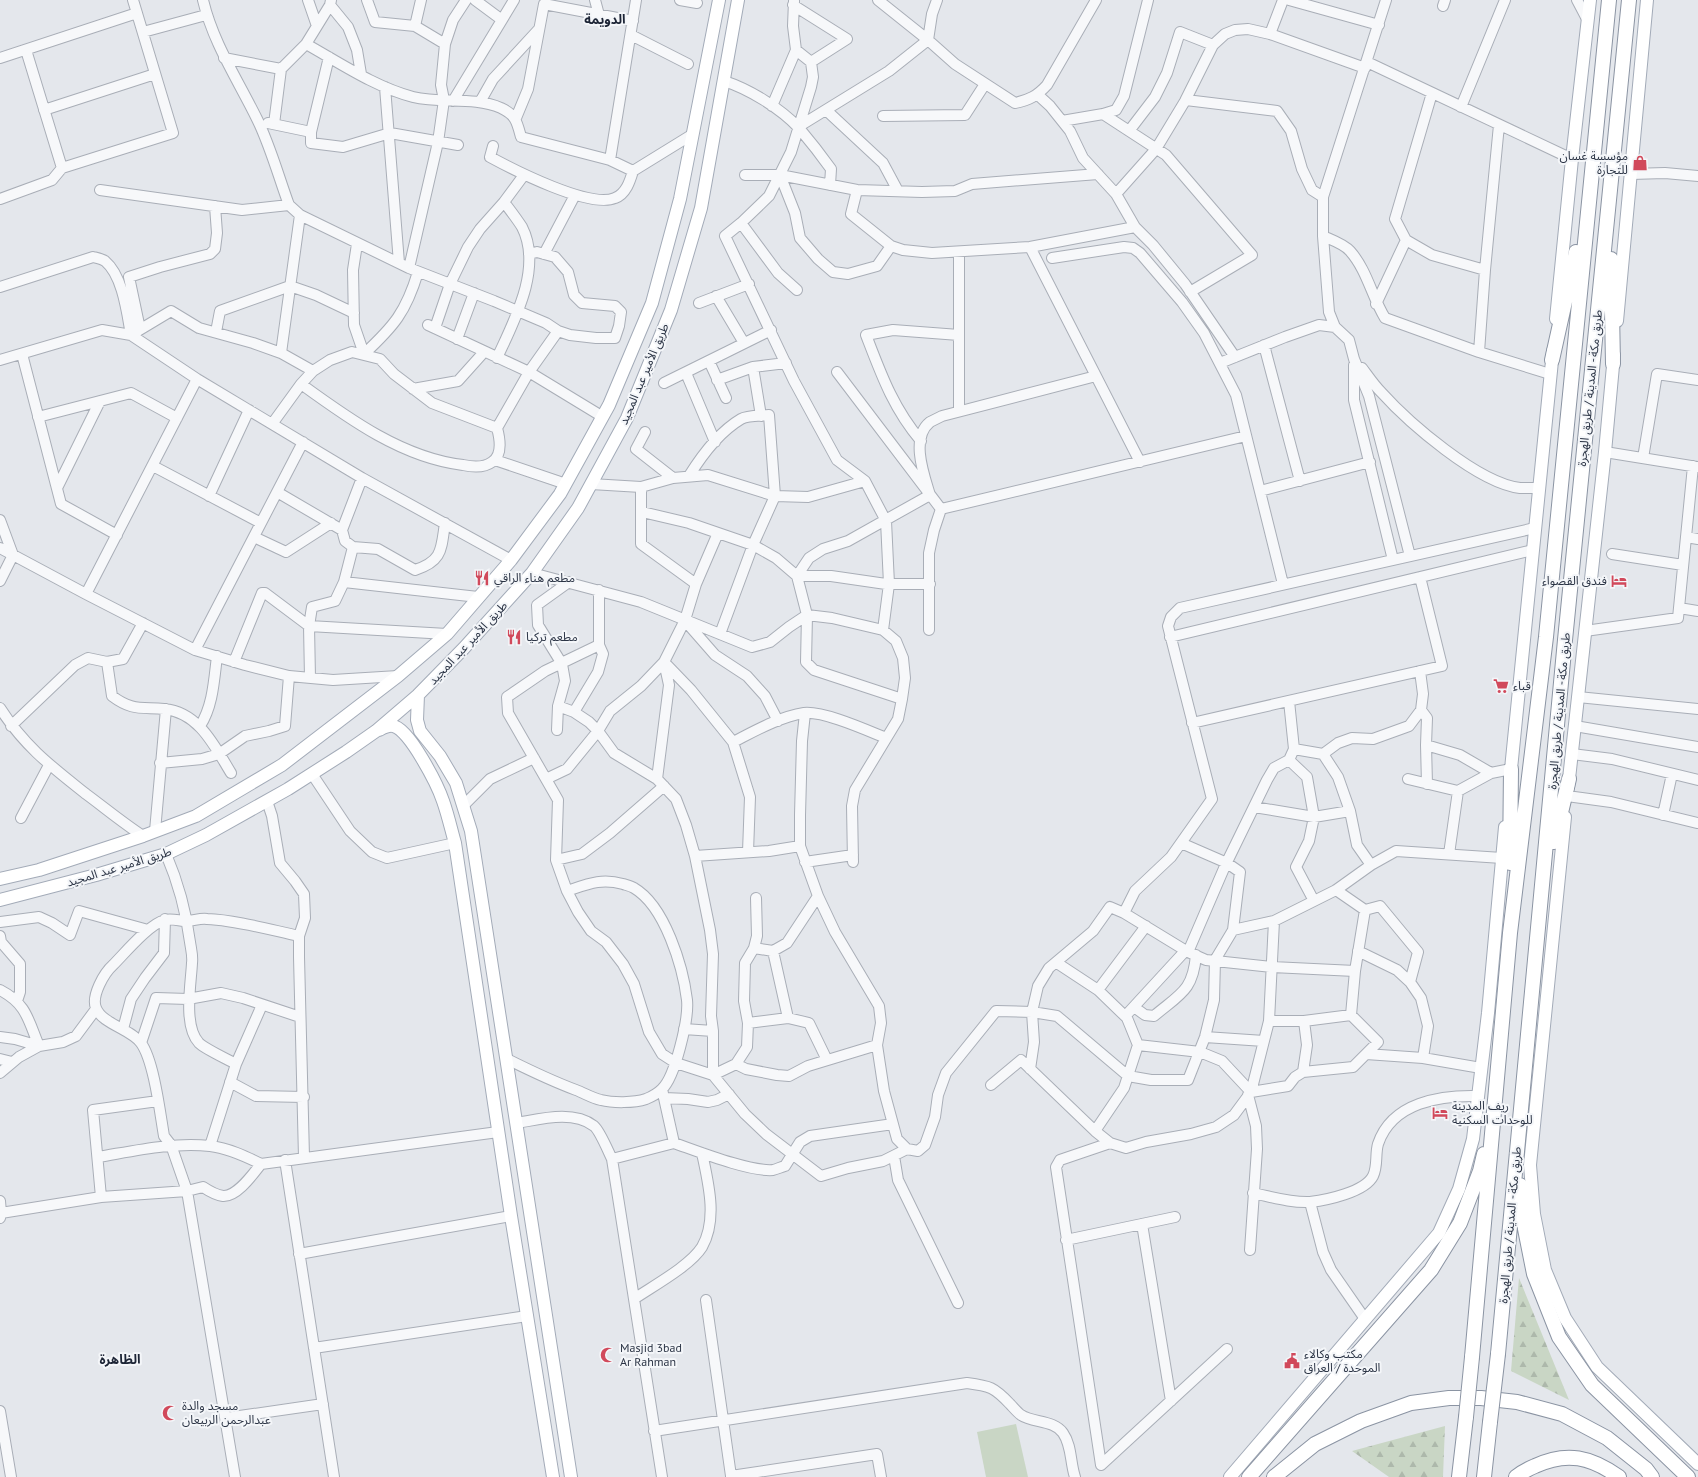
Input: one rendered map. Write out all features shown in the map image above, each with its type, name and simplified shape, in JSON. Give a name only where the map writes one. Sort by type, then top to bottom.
[{"type":"highway","name":"طريق مكة - المدينة / طريق الهجرة","points":[[1459,1477],[1472,1357],[1510,933],[1546,637],[1609,0]]},
{"type":"highway","name":"طريق مكة - المدينة / طريق الهجرة","points":[[1484,1477],[1498,1354],[1565,640],[1629,0]]},
{"type":"highway","points":[[1552,360],[1590,196]]},
{"type":"highway","points":[[1610,196],[1613,364]]},
{"type":"highway","points":[[1510,933],[1511,769]]},
{"type":"highway","points":[[1542,889],[1569,779]]},
{"type":"highway","points":[[1249,1477],[1431,1270],[1460,1222],[1480,1171],[1495,1103]]},
{"type":"highway","points":[[1517,1155],[1525,1230],[1534,1274],[1559,1337],[1592,1385],[1688,1477]]},
{"type":"highway","points":[[1274,1477],[1315,1444],[1361,1421],[1411,1403],[1449,1398],[1481,1398],[1517,1402],[1562,1414],[1607,1438],[1646,1469],[1652,1477]]},
{"type":"highway","points":[[1516,1477],[1520,1473],[1546,1461],[1567,1457],[1587,1460],[1605,1467],[1619,1477]]},
{"type":"main road","name":"طريق الأمير عبد المجيد","points":[[0,879],[39,870],[142,836],[196,816],[282,765],[398,676],[447,634],[512,560],[560,494],[602,418],[609,405],[652,303],[680,200],[719,0]]},
{"type":"main road","name":"طريق الأمير عبد المجيد","points":[[0,900],[96,875],[166,854],[206,835],[312,774],[376,731],[418,695],[464,648],[532,573],[578,508],[628,418],[671,310],[701,208],[738,0]]},
{"type":"main road","points":[[1230,1477],[1439,1233],[1459,1189],[1473,1139],[1538,488],[1590,0]]},
{"type":"main road","points":[[1647,0],[1606,452],[1567,796],[1530,1165],[1534,1214],[1543,1263],[1565,1318],[1597,1367],[1698,1464]]},
{"type":"main road","points":[[418,695],[416,720],[420,731],[440,756],[456,783],[471,831],[571,1477]]},
{"type":"main road","points":[[376,731],[388,726],[394,726],[402,729],[410,740],[431,774],[443,800],[455,843],[498,1132],[553,1477]]},
{"type":"main road","points":[[527,1316],[546,1314]]},
{"type":"main road","points":[[544,1425],[546,1415],[553,1411],[556,1415],[558,1427],[568,1459]]},
{"type":"street","points":[[0,199],[52,180],[62,168],[173,133],[133,0]]},
{"type":"street","points":[[203,0],[206,15],[224,58],[258,121],[289,205],[300,215],[357,244],[414,270],[518,311],[546,323],[558,331],[570,335],[596,338],[615,338],[621,312],[614,306],[582,303],[574,294],[568,272],[555,257],[537,252],[529,254]]},
{"type":"street","points":[[308,0],[317,26]]},
{"type":"street","points":[[367,0],[375,22],[415,26],[445,44]]},
{"type":"street","points":[[415,26],[421,0]]},
{"type":"street","points":[[449,100],[441,85],[445,44],[453,20],[466,0]]},
{"type":"street","points":[[475,0],[502,20]]},
{"type":"street","points":[[364,354],[390,330],[405,309],[414,270],[438,142],[449,100],[514,0]]},
{"type":"street","points":[[595,0],[599,14]]},
{"type":"street","points":[[610,160],[636,0]]},
{"type":"street","points":[[680,0],[697,4]]},
{"type":"street","points":[[878,0],[955,64],[1015,103],[1030,100],[1038,95],[1047,85],[1096,0]]},
{"type":"street","points":[[798,127],[889,71],[928,40],[932,14],[937,0]]},
{"type":"street","points":[[1062,121],[1103,114],[1116,110],[1124,96],[1148,0]]},
{"type":"street","points":[[1270,34],[1283,0]]},
{"type":"street","points":[[1289,0],[1378,25]]},
{"type":"street","points":[[1386,0],[1324,197],[1323,236],[1329,312],[1335,327],[1349,340],[1354,359],[1369,396],[1410,556]]},
{"type":"street","points":[[1461,107],[1505,0]]},
{"type":"street","points":[[1577,0],[1588,21]]},
{"type":"street","points":[[274,124],[282,69],[306,44],[330,3],[348,27],[357,50],[361,74]]},
{"type":"street","points":[[772,106],[796,50],[794,3]]},
{"type":"street","points":[[794,3],[847,39],[811,62]]},
{"type":"street","points":[[633,21],[544,4],[528,89],[516,118],[521,137],[610,160],[633,171]]},
{"type":"street","points":[[0,58],[137,13]]},
{"type":"street","points":[[143,32],[206,15]]},
{"type":"street","points":[[480,102],[493,79],[539,29]]},
{"type":"street","points":[[1116,194],[1156,149],[1186,100],[1213,46],[1225,34],[1235,30],[1248,29],[1270,34],[1366,65],[1432,93],[1572,159]]},
{"type":"street","points":[[1129,131],[1154,97],[1168,72],[1180,32],[1213,46]]},
{"type":"street","points":[[630,35],[688,64]]},
{"type":"street","points":[[306,44],[385,87],[414,97],[480,102],[502,109],[516,118]]},
{"type":"street","points":[[26,50],[62,168]]},
{"type":"street","points":[[796,50],[811,62],[813,77],[791,152],[769,196],[725,236],[786,362],[837,460],[865,481],[886,521],[889,584],[883,630]]},
{"type":"street","points":[[329,57],[311,132],[312,142],[343,147],[390,133],[458,145]]},
{"type":"street","points":[[224,58],[282,69]]},
{"type":"street","points":[[44,110],[155,74]]},
{"type":"street","points":[[724,81],[741,87],[772,106],[798,127],[831,169],[830,185]]},
{"type":"street","points":[[883,116],[965,115],[985,84]]},
{"type":"street","points":[[385,87],[390,133],[399,263]]},
{"type":"street","points":[[1432,93],[1395,219],[1406,240],[1432,255],[1485,270]]},
{"type":"street","points":[[1038,95],[1050,106],[1070,131],[1083,158],[1116,194],[1135,227],[1153,245],[1190,292],[1235,357]]},
{"type":"street","points":[[1186,100],[1277,111],[1290,131],[1302,169],[1312,190],[1324,197]]},
{"type":"street","points":[[826,110],[883,163],[898,191]]},
{"type":"street","points":[[1103,114],[1166,154],[1252,255],[1190,292]]},
{"type":"street","points":[[258,121],[311,132]]},
{"type":"street","points":[[1479,352],[1485,270],[1499,125]]},
{"type":"street","points":[[493,146],[490,157],[524,175],[575,195],[604,200],[616,198],[629,185],[633,171],[693,134]]},
{"type":"street","points":[[1631,174],[1665,173],[1698,176]]},
{"type":"street","points":[[745,175],[780,176],[857,190],[955,191],[972,184],[1098,174]]},
{"type":"street","points":[[524,175],[504,202],[480,229],[468,247],[431,326],[529,372],[602,418]]},
{"type":"street","points":[[780,176],[795,213],[800,238],[818,259],[834,272],[848,274],[877,266],[891,246]]},
{"type":"street","points":[[100,190],[242,210],[289,205]]},
{"type":"street","points":[[857,190],[852,214],[891,246],[903,250],[932,253],[1030,247],[1135,227]]},
{"type":"street","points":[[544,254],[575,195]]},
{"type":"street","points":[[497,358],[518,311],[526,285],[529,254],[522,228],[504,202]]},
{"type":"street","points":[[140,329],[129,277],[210,254],[215,249],[217,233],[215,206]]},
{"type":"street","points":[[281,353],[300,215]]},
{"type":"street","points":[[741,223],[778,273],[797,290]]},
{"type":"street","points":[[1323,236],[1337,242],[1350,251],[1369,284],[1376,304],[1385,318],[1479,352],[1550,374]]},
{"type":"street","points":[[1376,304],[1406,240]]},
{"type":"street","points":[[357,244],[353,270],[354,325],[364,354]]},
{"type":"street","points":[[1030,247],[1140,462]]},
{"type":"street","points":[[1052,258],[1124,247],[1132,248],[1140,253],[1182,302],[1204,334],[1236,395],[1283,584]]},
{"type":"street","points":[[959,252],[959,411]]},
{"type":"street","points":[[0,287],[93,257],[104,260],[113,269],[120,285],[126,306],[131,335]]},
{"type":"street","points":[[699,303],[749,284]]},
{"type":"street","points":[[216,332],[220,311],[290,286],[316,295],[354,314]]},
{"type":"street","points":[[457,339],[474,293]]},
{"type":"street","points":[[716,296],[744,343]]},
{"type":"street","points":[[131,335],[171,311],[199,328],[253,343],[281,353],[313,371]]},
{"type":"street","points":[[1220,363],[1319,325],[1335,327]]},
{"type":"street","points":[[0,360],[102,330],[131,335],[197,379],[362,478],[512,560]]},
{"type":"street","points":[[664,383],[771,330]]},
{"type":"street","points":[[921,441],[899,411],[886,386],[866,334],[893,330],[959,335]]},
{"type":"street","points":[[301,384],[338,411],[399,446],[447,463],[472,466],[488,465],[495,460],[500,448],[500,437],[497,428],[529,372],[558,331]]},
{"type":"street","points":[[1264,345],[1300,481]]},
{"type":"street","points":[[272,424],[301,384],[313,371],[330,360],[352,352],[380,359],[394,374],[432,403],[497,428]]},
{"type":"street","points":[[413,389],[458,381],[484,352]]},
{"type":"street","points":[[22,354],[61,504],[117,535]]},
{"type":"street","points":[[1354,359],[1354,400],[1393,560]]},
{"type":"street","points":[[1354,359],[1381,392],[1416,426],[1467,466],[1501,482],[1520,488],[1538,488]]},
{"type":"street","points":[[709,361],[726,398]]},
{"type":"street","points":[[717,380],[753,367],[786,362]]},
{"type":"street","points":[[753,367],[761,416]]},
{"type":"street","points":[[837,372],[941,509]]},
{"type":"street","points":[[686,373],[715,442]]},
{"type":"street","points":[[1643,458],[1656,374],[1698,380]]},
{"type":"street","points":[[930,495],[921,467],[919,450],[923,432],[929,423],[942,416],[959,411],[1096,376]]},
{"type":"street","points":[[86,594],[197,379]]},
{"type":"street","points":[[38,417],[131,393],[177,418]]},
{"type":"street","points":[[57,488],[100,402]]},
{"type":"street","points":[[209,496],[248,410]]},
{"type":"street","points":[[689,476],[704,452],[742,418],[769,416],[775,496],[753,545],[720,634]]},
{"type":"street","points":[[645,432],[636,449],[672,478]]},
{"type":"street","points":[[941,509],[1246,436]]},
{"type":"street","points":[[195,650],[303,442]]},
{"type":"street","points":[[1585,632],[1678,618],[1686,537],[1696,466],[1606,452]]},
{"type":"street","points":[[495,460],[566,484]]},
{"type":"street","points":[[1260,491],[1370,462]]},
{"type":"street","points":[[153,466],[261,523]]},
{"type":"street","points":[[591,484],[641,487],[672,478],[708,475],[775,496],[808,497],[865,481]]},
{"type":"street","points":[[362,478],[342,530],[345,541],[353,547],[378,549],[416,570],[430,566],[441,551],[445,523]]},
{"type":"street","points":[[641,487],[641,544],[696,584]]},
{"type":"street","points":[[277,492],[342,530]]},
{"type":"street","points":[[797,576],[809,558],[823,549],[848,541],[930,495]]},
{"type":"street","points":[[929,630],[929,553],[934,530],[941,509]]},
{"type":"street","points":[[642,512],[689,523],[753,545],[776,558],[797,576],[807,615],[806,662],[814,670],[902,700]]},
{"type":"street","points":[[0,520],[13,555],[0,582]]},
{"type":"street","points":[[254,537],[286,552],[331,523]]},
{"type":"street","points":[[1124,913],[1135,891],[1171,858],[1212,799],[1168,626],[1171,617],[1180,608],[1535,528]]},
{"type":"street","points":[[546,779],[567,769],[578,752],[598,731],[610,711],[641,686],[664,662],[685,620],[696,584],[718,533]]},
{"type":"street","points":[[1686,537],[1698,539]]},
{"type":"street","points":[[310,678],[309,626],[312,607],[335,602],[344,582],[353,547]]},
{"type":"street","points":[[0,548],[195,650],[289,676],[333,680],[398,676]]},
{"type":"street","points":[[1170,637],[1533,550]]},
{"type":"street","points":[[1612,554],[1683,564]]},
{"type":"street","points":[[532,573],[641,602],[752,647],[770,642],[789,626],[807,615],[832,618],[883,630],[896,641],[903,658],[905,678],[902,700],[898,719],[855,790],[852,806],[853,859],[805,862]]},
{"type":"street","points":[[797,576],[831,576],[889,584],[930,584]]},
{"type":"street","points":[[1192,723],[1442,666],[1420,577]]},
{"type":"street","points":[[344,582],[478,597]]},
{"type":"street","points":[[557,730],[558,706],[564,681],[562,664],[538,625],[537,605],[569,582]]},
{"type":"street","points":[[574,712],[598,672],[603,654],[599,645],[599,590]]},
{"type":"street","points":[[234,662],[262,593],[265,593],[309,626],[447,634]]},
{"type":"street","points":[[1679,608],[1698,611]]},
{"type":"street","points":[[685,620],[715,655],[747,676],[765,696],[778,721]]},
{"type":"street","points":[[11,726],[75,665],[88,658],[107,662],[123,659],[143,623]]},
{"type":"street","points":[[599,645],[545,671],[507,697],[508,714],[558,800],[556,860],[567,890],[578,912],[591,931],[606,942],[623,964],[634,984],[649,1032],[662,1054],[676,1063],[713,1075],[745,1114],[766,1134],[821,1176],[848,1168],[883,1161],[907,1149]]},
{"type":"street","points":[[200,726],[207,715],[217,656]]},
{"type":"street","points":[[107,662],[112,696],[129,706],[166,709],[183,713],[200,726],[230,773]]},
{"type":"street","points":[[664,662],[691,690],[733,742],[750,797],[748,852]]},
{"type":"street","points":[[657,779],[662,750],[669,685],[664,662]]},
{"type":"street","points":[[1323,754],[1338,742],[1352,738],[1373,739],[1409,726],[1421,710],[1424,694],[1420,671]]},
{"type":"street","points":[[160,763],[202,759],[219,754],[245,736],[269,732],[284,726],[289,676]]},
{"type":"street","points":[[1578,697],[1698,709]]},
{"type":"street","points":[[1125,1016],[1190,952],[1227,862],[1254,807],[1274,768],[1289,760],[1294,749],[1289,701]]},
{"type":"street","points":[[558,706],[574,712],[589,722],[598,731],[614,753],[657,779],[676,799],[686,825],[695,856],[705,899],[713,954],[710,1016],[713,1031],[713,1075]]},
{"type":"street","points":[[0,708],[11,726],[49,765],[115,818],[142,836]]},
{"type":"street","points":[[155,831],[166,709]]},
{"type":"street","points":[[1421,710],[1427,718],[1427,784]]},
{"type":"street","points":[[733,742],[778,721],[805,713],[834,718],[886,738]]},
{"type":"street","points":[[805,713],[802,741],[800,846],[818,896],[835,932],[879,1006],[881,1023],[877,1045],[884,1091],[897,1139],[907,1149],[918,1151],[925,1145],[935,1117],[938,1095],[946,1073],[996,1011],[1032,1012],[1057,1016],[1128,1076],[1151,1080],[1188,1080],[1205,1038],[1214,1000],[1216,960],[1233,930],[1240,872],[1227,862],[1181,843]]},
{"type":"street","points":[[1575,726],[1698,747]]},
{"type":"street","points":[[1426,745],[1460,755],[1491,773]]},
{"type":"street","points":[[1294,749],[1323,754],[1338,777],[1350,811],[1357,845],[1371,865]]},
{"type":"street","points":[[1572,754],[1612,759],[1698,780]]},
{"type":"street","points":[[463,806],[490,779],[534,758]]},
{"type":"street","points":[[1289,760],[1307,777],[1314,817],[1309,841],[1296,867],[1314,901]]},
{"type":"street","points":[[21,818],[49,765]]},
{"type":"street","points":[[1408,779],[1458,791],[1491,773],[1511,769]]},
{"type":"street","points":[[312,774],[350,830],[372,852],[387,858],[455,843]]},
{"type":"street","points":[[1663,814],[1672,774]]},
{"type":"street","points":[[556,860],[582,854],[610,833],[664,786]]},
{"type":"street","points":[[1449,854],[1458,791]]},
{"type":"street","points":[[1567,796],[1611,802],[1697,823]]},
{"type":"street","points":[[267,801],[272,816],[280,864],[304,894],[305,918],[299,936],[300,1017],[304,1097],[304,1158]]},
{"type":"street","points":[[1254,807],[1314,817],[1350,811]]},
{"type":"street","points":[[695,856],[769,851],[800,846]]},
{"type":"street","points":[[1233,930],[1274,921],[1336,890],[1371,865],[1396,851],[1502,858]]},
{"type":"street","points":[[166,854],[176,877],[186,921],[192,961],[188,999],[192,1031],[199,1043],[236,1064]]},
{"type":"street","points":[[567,890],[597,881],[612,881],[634,888],[644,896],[661,916],[672,939],[687,1002],[684,1028],[676,1063],[663,1093],[674,1143]]},
{"type":"street","points":[[1336,890],[1365,910],[1380,906],[1407,937],[1418,952],[1410,982]]},
{"type":"street","points":[[754,948],[773,951],[787,943],[818,896]]},
{"type":"street","points":[[713,1075],[736,1064],[747,1048],[748,1023],[744,1001],[745,963],[754,948],[757,936],[756,898]]},
{"type":"street","points":[[1030,1069],[1034,1042],[1032,1012],[1038,986],[1049,968],[1057,963],[1093,931],[1110,907],[1124,913],[1206,960],[1272,967],[1355,971]]},
{"type":"street","points":[[1351,1015],[1355,971],[1365,910]]},
{"type":"street","points":[[0,922],[39,917],[52,923],[70,935],[79,911],[148,930]]},
{"type":"street","points":[[235,1477],[187,1191],[171,1145],[164,1136],[149,1059],[141,1043],[123,1029],[102,1016],[96,1009],[95,1003],[98,987],[108,970],[148,930],[165,919],[186,921],[206,919],[224,921],[299,936]]},
{"type":"street","points":[[123,1029],[132,999],[145,978],[164,953],[165,919]]},
{"type":"street","points":[[991,1085],[1021,1060],[1095,1132],[1110,1143],[1126,1148],[1146,1142],[1191,1134],[1216,1127],[1234,1115],[1250,1093],[1269,1021],[1274,921]]},
{"type":"street","points":[[1098,990],[1146,926]]},
{"type":"street","points":[[0,936],[1,942],[20,964],[20,992],[17,1001]]},
{"type":"street","points":[[773,951],[788,1018]]},
{"type":"street","points":[[1134,1007],[1145,1015],[1154,1016],[1184,991],[1189,985],[1193,976],[1190,952]]},
{"type":"street","points":[[1358,952],[1397,970],[1410,982],[1421,998],[1428,1026],[1423,1058]]},
{"type":"street","points":[[1057,963],[1098,990],[1125,1016],[1138,1044],[1124,1088],[1095,1132]]},
{"type":"street","points":[[0,990],[13,996],[23,1008],[39,1046]]},
{"type":"street","points":[[141,1043],[156,998],[188,999],[221,993],[243,998],[300,1017]]},
{"type":"street","points":[[210,1146],[236,1064],[262,1005]]},
{"type":"street","points":[[0,1073],[18,1057],[39,1046],[63,1042],[76,1036],[96,1009]]},
{"type":"street","points":[[1269,1021],[1304,1021],[1351,1015]]},
{"type":"street","points":[[1250,1093],[1288,1086],[1294,1076],[1304,1072],[1353,1067],[1378,1042],[1351,1015]]},
{"type":"street","points":[[748,1023],[788,1018],[809,1023],[827,1060]]},
{"type":"street","points":[[1304,1021],[1307,1045],[1304,1072]]},
{"type":"street","points":[[684,1028],[713,1031]]},
{"type":"street","points":[[0,1037],[15,1039],[39,1046]]},
{"type":"street","points":[[1205,1038],[1264,1041]]},
{"type":"street","points":[[1138,1044],[1200,1052],[1222,1061],[1250,1093],[1256,1126],[1257,1149],[1250,1250]]},
{"type":"street","points":[[736,1064],[746,1069],[789,1076],[808,1066],[877,1045]]},
{"type":"street","points":[[1366,1054],[1423,1058],[1481,1068]]},
{"type":"street","points":[[0,1059],[12,1062]]},
{"type":"street","points":[[507,1059],[535,1073],[600,1100],[617,1102],[646,1099],[663,1093],[708,1102],[717,1100],[729,1094]]},
{"type":"street","points":[[230,1082],[256,1096],[304,1097]]},
{"type":"street","points":[[1254,1193],[1286,1200],[1310,1202],[1354,1192],[1366,1185],[1373,1176],[1377,1162],[1378,1144],[1392,1121],[1403,1112],[1427,1101],[1441,1098],[1478,1096]]},
{"type":"street","points":[[102,1196],[93,1110],[158,1101]]},
{"type":"street","points":[[517,1122],[556,1117],[578,1118],[595,1126],[612,1159],[662,1477]]},
{"type":"street","points":[[612,1159],[674,1143],[702,1153],[751,1167],[772,1170],[785,1166],[800,1142],[810,1136],[893,1124]]},
{"type":"street","points":[[98,1157],[171,1145],[210,1146],[241,1154],[261,1164],[498,1132]]},
{"type":"street","points":[[1110,1143],[1060,1160],[1056,1167],[1101,1466],[1227,1349]]},
{"type":"street","points":[[634,1299],[687,1263],[702,1247],[708,1230],[711,1210],[708,1180],[702,1153]]},
{"type":"street","points":[[894,1156],[898,1180],[958,1303]]},
{"type":"street","points":[[285,1160],[334,1477]]},
{"type":"street","points":[[0,1201],[0,1215],[102,1196],[187,1191],[203,1187],[224,1196],[236,1193],[261,1164]]},
{"type":"street","points":[[1310,1202],[1321,1245],[1331,1270],[1365,1319]]},
{"type":"street","points":[[300,1254],[511,1216]]},
{"type":"street","points":[[1066,1240],[1175,1217]]},
{"type":"street","points":[[1142,1224],[1171,1401]]},
{"type":"street","points":[[706,1300],[731,1476],[877,1454],[881,1477]]},
{"type":"street","points":[[314,1348],[527,1316]]},
{"type":"street","points":[[654,1431],[967,1383],[983,1385],[996,1389],[1021,1415],[1049,1424],[1062,1431],[1068,1440],[1072,1468],[1075,1477]]},
{"type":"street","points":[[226,1418],[323,1404]]},
{"type":"street","points":[[0,1411],[4,1456],[11,1477]]},
{"type":"green space","points":[[1519,1278],[1569,1400],[1511,1371]]},
{"type":"green space","points":[[1016,1424],[1028,1477],[986,1477],[977,1432]]},
{"type":"green space","points":[[1445,1426],[1443,1477],[1389,1477],[1352,1451]]},
{"type":"place","name":"مؤسسة غسان للتجارة","points":[[1640,163]]},
{"type":"place","name":"مطعم هناء الراقي","points":[[482,578]]},
{"type":"place","name":"فندق القصواء","points":[[1619,581]]},
{"type":"place","name":"مطعم تركيا","points":[[514,637]]},
{"type":"place","name":"قباء","points":[[1501,686]]},
{"type":"place","name":"ريف المدينة للوحدات السكنية","points":[[1440,1113]]},
{"type":"place","name":"Masjid 3bad Ar Rahman","points":[[608,1355]]},
{"type":"place","name":"مكتب وكالاء الموحدة / العراق","points":[[1292,1361]]},
{"type":"place","name":"مسجد والدة عبدالرحمن الربيعان","points":[[170,1413]]},
{"type":"district","name":"الدويمة","points":[[605,19]]},
{"type":"district","name":"الظاهرة","points":[[120,1359]]}]
